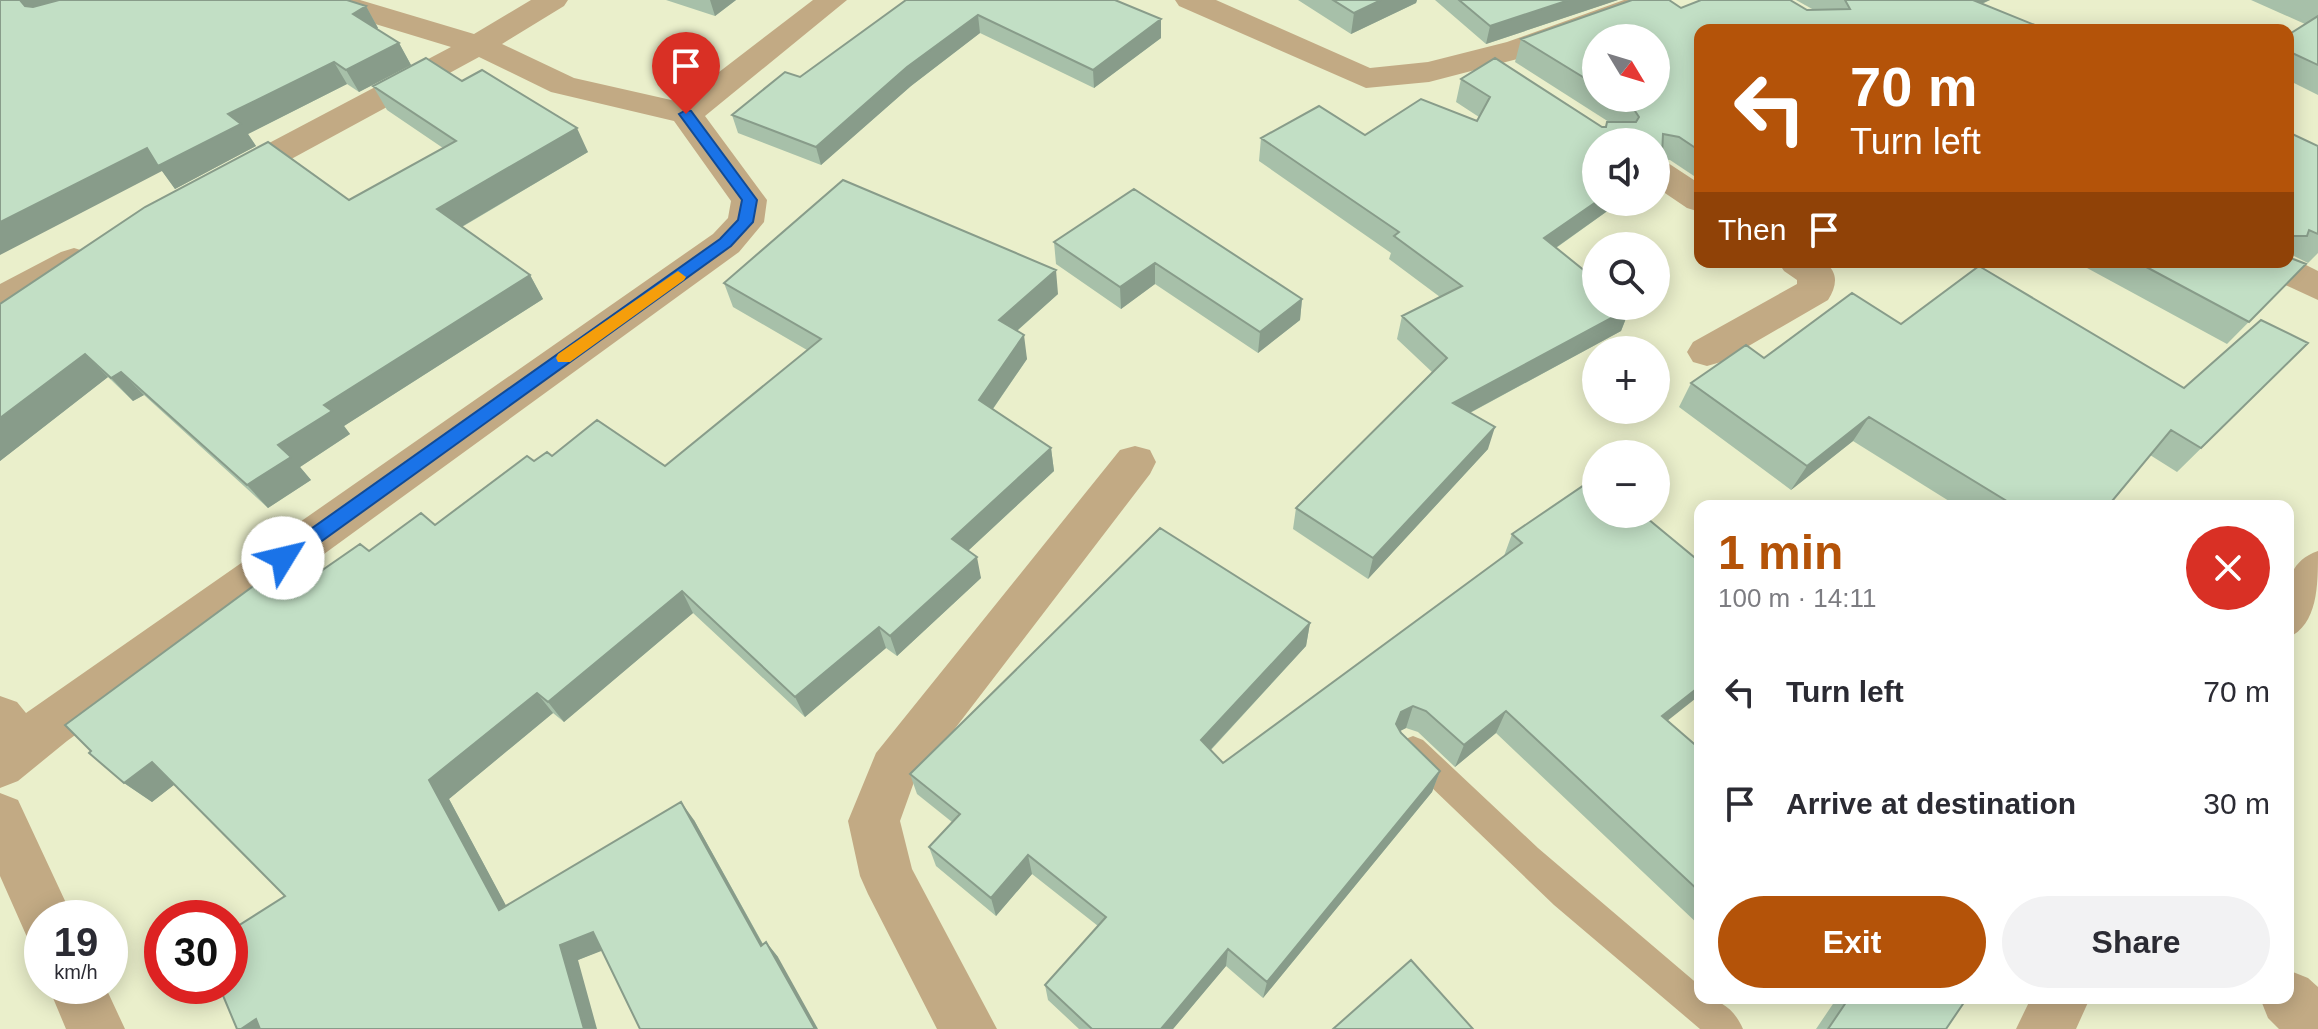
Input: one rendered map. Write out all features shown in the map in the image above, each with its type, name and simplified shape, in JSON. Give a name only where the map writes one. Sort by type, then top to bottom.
[{"type":"street","points":[[8,743],[62,716],[726,243],[746,222],[749,200],[686,114],[563,85],[478,45],[327,0]]},
{"type":"street","points":[[197,195],[478,45],[553,0]]},
{"type":"street","points":[[686,114],[832,0]]},
{"type":"street","points":[[1190,0],[1366,78],[1429,72],[1518,49],[1653,0]]},
{"type":"street","points":[[1481,58],[1520,83]]},
{"type":"street","points":[[1670,180],[1694,196]]},
{"type":"street","points":[[0,301],[98,248]]},
{"type":"street","points":[[1707,352],[1815,291],[1817,275],[1806,268]]},
{"type":"street","points":[[2280,268],[2318,287]]},
{"type":"street","points":[[968,1029],[887,876],[874,821],[894,769],[1135,462]]},
{"type":"street","points":[[2298,622],[2318,570]]},
{"type":"street","points":[[0,817],[38,900]]},
{"type":"street","points":[[84,1004],[96,1029]]},
{"type":"street","points":[[2045,1029],[2059,1004]]},
{"type":"street","points":[[2294,1004],[2318,1026]]},
{"type":"lane","points":[[1407,744],[1464,802],[1596,923],[1694,1003]]},
{"type":"lane","points":[[1695,1004],[1726,1029]]},
{"type":"building","points":[[0,0],[20,0],[25,6],[33,7],[59,0],[347,0],[366,6],[353,14],[399,43],[346,70],[334,62],[228,114],[241,124],[158,166],[147,148],[0,222]]},
{"type":"building","points":[[906,0],[1115,0],[1161,19],[1093,70],[978,15],[907,67],[816,147],[732,115],[785,72],[800,77]]},
{"type":"building","points":[[1333,0],[1381,0],[1354,13]]},
{"type":"building","points":[[1459,0],[1569,0],[1490,26]]},
{"type":"building","points":[[1632,0],[1669,0],[1681,8],[1701,0],[1790,0],[1807,10],[1850,9],[1845,0],[1973,0],[2032,24],[1694,24],[1694,147],[1679,137],[1670,135],[1670,128],[1582,128],[1582,212],[1544,238],[1582,269],[1582,320],[1608,320],[1453,403],[1495,427],[1373,558],[1296,508],[1447,358],[1402,316],[1462,286],[1394,236],[1399,232],[1261,138],[1319,106],[1365,135],[1421,99],[1477,121],[1490,97],[1461,79],[1495,58],[1602,127],[1606,127],[1607,122],[1636,122],[1639,117],[1636,112],[1670,112],[1670,24],[1582,24],[1582,76],[1521,39]]},
{"type":"building","points":[[2318,16],[2318,65],[2294,54],[2294,31]]},
{"type":"building","points":[[426,58],[462,81],[482,70],[577,128],[437,209],[530,275],[324,405],[332,411],[278,445],[291,457],[247,485],[121,372],[111,378],[85,354],[0,418],[0,304],[145,207],[268,142],[349,200],[456,141],[373,86]]},
{"type":"building","points":[[2294,135],[2318,146],[2318,234],[2309,230],[2307,236],[2294,236]]},
{"type":"building","points":[[843,180],[1056,270],[999,320],[1024,335],[979,400],[1051,448],[952,539],[977,557],[890,636],[879,627],[795,697],[682,591],[548,702],[537,693],[429,780],[499,910],[681,802],[761,946],[766,942],[815,1029],[640,1029],[593,932],[560,945],[584,1029],[260,1029],[256,1019],[237,1029],[227,1004],[248,1004],[248,920],[285,896],[152,762],[124,783],[89,753],[91,751],[65,725],[264,578],[285,596],[360,544],[369,551],[421,513],[435,525],[527,456],[534,461],[547,452],[552,456],[597,420],[665,466],[821,339],[724,283]]},
{"type":"building","points":[[1134,189],[1302,299],[1260,332],[1155,263],[1120,287],[1054,242]]},
{"type":"building","points":[[2294,259],[2306,264],[2249,322],[2148,268],[2294,268]]},
{"type":"building","points":[[1976,268],[1982,268],[2184,388],[2261,320],[2308,343],[2201,448],[2171,430],[2113,500],[2005,500],[1869,417],[1807,466],[1691,383],[1746,345],[1764,358],[1852,293],[1901,324]]},
{"type":"building","points":[[1582,486],[1582,528],[1659,528],[1694,557],[1694,691],[1662,716],[1694,744],[1694,886],[1506,711],[1464,745],[1426,711],[1413,706],[1401,712],[1396,724],[1401,733],[1440,771],[1267,982],[1228,949],[1161,1029],[1092,1029],[1045,985],[1106,917],[1028,855],[991,898],[929,847],[960,814],[910,774],[1160,528],[1310,623],[1201,740],[1223,763],[1522,543],[1512,534]]},
{"type":"building","points":[[1411,960],[1473,1029],[1333,1029]]},
{"type":"building","points":[[1845,1004],[1963,1004],[1946,1029],[1828,1029]]},
{"type":"slow traffic","points":[[564,358],[678,277]]},
{"type":"route","points":[[283,558],[726,243],[746,222],[749,200],[686,114]]}]
